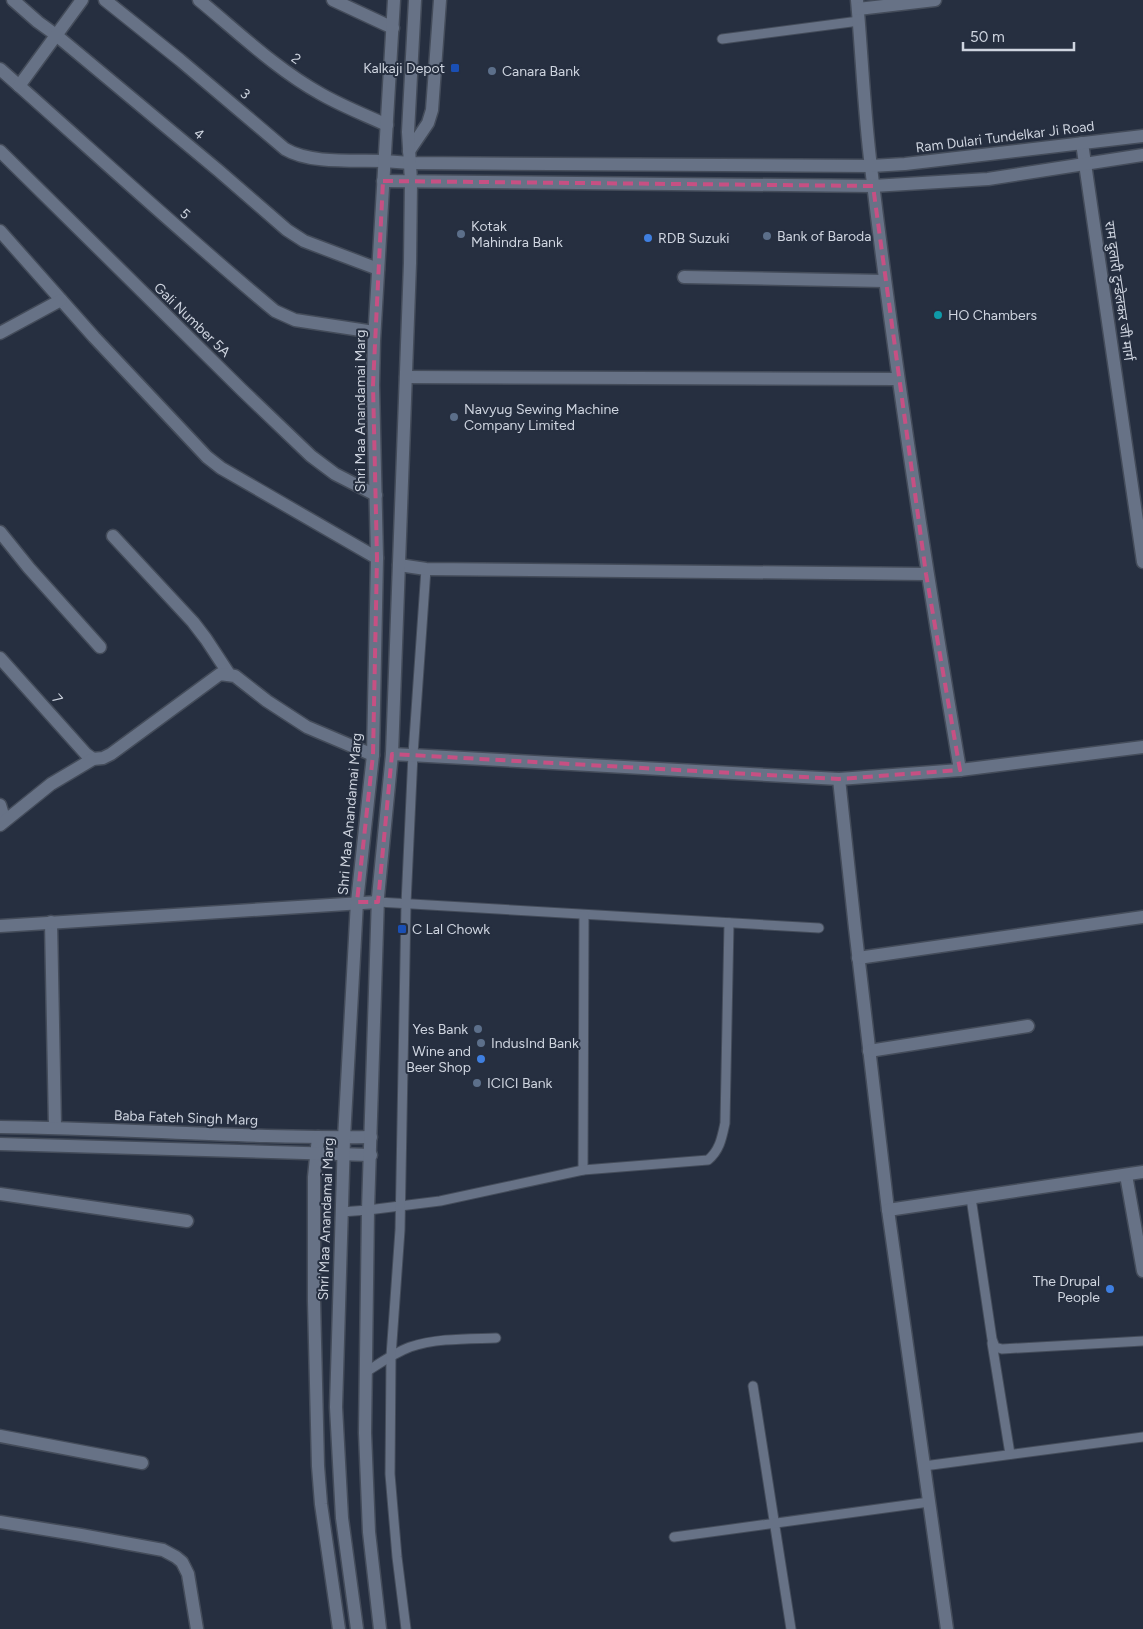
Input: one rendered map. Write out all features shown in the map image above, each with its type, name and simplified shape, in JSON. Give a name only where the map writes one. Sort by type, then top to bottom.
[{"type":"street","name":"4","points":[[13,0],[287,230],[304,241],[378,269]]},
{"type":"street","points":[[19,86],[82,0]]},
{"type":"street","name":"3","points":[[105,0],[180,60],[285,149],[295,155],[308,158],[384,161],[410,157]]},
{"type":"street","name":"2","points":[[199,0],[274,62],[304,84],[387,125]]},
{"type":"street","points":[[334,0],[393,28]]},
{"type":"street","name":"Shri Maa Anandamai Marg","points":[[357,1629],[342,1518],[336,1408],[343,1155],[357,902],[372,755],[377,558],[373,384],[374,332],[394,0]]},
{"type":"street","points":[[380,1629],[369,1532],[365,1433],[368,1210],[378,902],[392,754],[406,377],[411,181],[408,132],[415,0]]},
{"type":"street","points":[[410,157],[428,124],[432,110],[440,0]]},
{"type":"street","points":[[935,0],[858,10],[871,166],[884,280],[926,574],[960,770]]},
{"type":"street","name":"5","points":[[0,69],[152,206],[275,311],[295,320],[374,332]]},
{"type":"street","name":"Ram Dulari Tundelkar Ji Road","points":[[410,157],[871,166],[905,164],[1143,136]]},
{"type":"street","name":"राम दुलारी टुन्डेलकर जी मार्ग","points":[[1082,142],[1143,562]]},
{"type":"street","name":"Gali Number 5A","points":[[0,151],[301,446],[335,474],[376,495]]},
{"type":"street","points":[[383,180],[874,186],[988,178],[1143,155]]},
{"type":"street","points":[[0,231],[94,337],[207,457],[221,468],[377,558]]},
{"type":"street","points":[[684,278],[884,280]]},
{"type":"street","points":[[0,333],[61,300]]},
{"type":"street","points":[[406,377],[898,379]]},
{"type":"street","points":[[0,532],[29,568],[100,647]]},
{"type":"street","points":[[113,536],[193,622],[228,674]]},
{"type":"street","points":[[399,565],[426,569],[926,574]]},
{"type":"street","name":"7","points":[[0,658],[86,754],[93,759]]},
{"type":"street","points":[[0,824],[51,784],[93,759],[103,758],[112,754],[220,674],[235,676],[267,701],[307,727],[372,755]]},
{"type":"street","points":[[392,754],[839,778],[960,770],[1143,747]]},
{"type":"street","points":[[839,778],[888,1210],[947,1629]]},
{"type":"street","points":[[0,805],[3,815],[0,824]]},
{"type":"street","points":[[0,926],[378,902]]},
{"type":"street","points":[[858,958],[1143,918]]},
{"type":"street","points":[[51,922],[55,1127]]},
{"type":"street","points":[[869,1051],[1028,1026]]},
{"type":"street","name":"Baba Fateh Singh Marg","points":[[0,1127],[55,1127],[318,1138],[371,1138]]},
{"type":"street","name":"Shri Maa Anandamai Marg","points":[[318,1138],[314,1177],[314,1301],[318,1466],[321,1504],[339,1629]]},
{"type":"street","points":[[0,1144],[370,1155]]},
{"type":"street","points":[[888,1210],[1143,1172]]},
{"type":"street","points":[[1126,1174],[1143,1271]]},
{"type":"street","points":[[0,1194],[187,1221]]},
{"type":"street","points":[[0,1436],[142,1463]]},
{"type":"street","points":[[0,1522],[81,1534],[163,1550],[176,1556],[182,1562],[188,1574],[197,1629]]},
{"type":"lane","points":[[722,39],[858,10]]},
{"type":"lane","points":[[406,1629],[396,1557],[390,1474],[391,1356],[400,1230],[406,904],[413,754],[426,569]]},
{"type":"lane","points":[[378,902],[819,928]]},
{"type":"lane","points":[[583,1170],[584,915]]},
{"type":"lane","points":[[341,1212],[440,1201],[583,1170],[708,1160],[714,1156],[721,1143],[726,1122],[729,923]]},
{"type":"lane","points":[[971,1198],[1010,1454]]},
{"type":"lane","points":[[366,1372],[391,1356],[411,1347],[458,1339],[496,1338]]},
{"type":"lane","points":[[992,1343],[1002,1348],[1143,1341]]},
{"type":"lane","points":[[753,1386],[791,1629]]},
{"type":"lane","points":[[924,1466],[1143,1437]]},
{"type":"lane","points":[[674,1537],[929,1502]]},
{"type":"highlighted area","points":[[383,181],[873,186],[926,574],[960,770],[839,779],[392,754],[378,902],[357,902],[373,755],[377,558],[373,385]]},
{"type":"place","name":"Kalkaji Depot","points":[[455,68]]},
{"type":"place","name":"Canara Bank","points":[[492,71]]},
{"type":"place","name":"Kotak Mahindra Bank","points":[[461,234]]},
{"type":"place","name":"Bank of Baroda","points":[[767,236]]},
{"type":"place","name":"RDB Suzuki","points":[[648,238]]},
{"type":"place","name":"HO Chambers","points":[[938,315]]},
{"type":"place","name":"Navyug Sewing Machine Company Limited","points":[[454,417]]},
{"type":"place","name":"C Lal Chowk","points":[[402,929]]},
{"type":"place","name":"Yes Bank","points":[[478,1029]]},
{"type":"place","name":"IndusInd Bank","points":[[481,1043]]},
{"type":"place","name":"Wine and Beer Shop","points":[[481,1059]]},
{"type":"place","name":"ICICI Bank","points":[[477,1083]]},
{"type":"place","name":"The Drupal People","points":[[1110,1289]]}]
